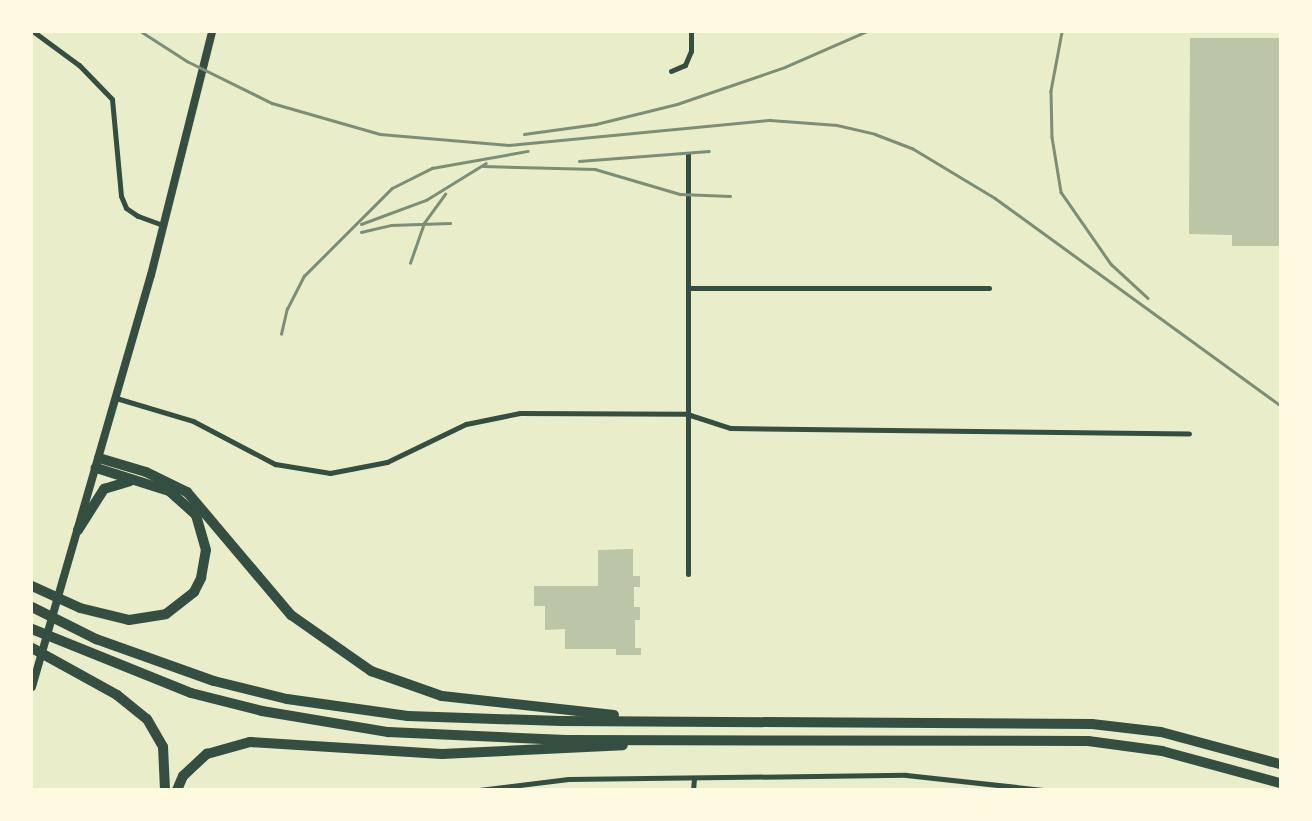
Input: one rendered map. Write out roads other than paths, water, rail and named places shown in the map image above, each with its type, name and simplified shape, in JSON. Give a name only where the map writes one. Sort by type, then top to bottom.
[{"type":"highway","points":[[32,586],[80,608],[129,620],[166,614],[194,592],[206,550],[196,515],[169,491],[98,463]]},
{"type":"highway","points":[[98,463],[146,471],[187,492],[291,615],[370,671],[403,685],[475,702],[679,721]]},
{"type":"highway","points":[[78,530],[104,489],[118,481],[137,480]]},
{"type":"highway","points":[[32,607],[147,659],[287,699],[408,716],[1092,724],[1161,732],[1280,764]]},
{"type":"highway","points":[[32,629],[191,693],[332,725],[461,738],[1088,741],[1162,751],[1280,783]]},
{"type":"highway","points":[[32,648],[117,695],[147,719],[163,747],[165,789]]},
{"type":"highway","points":[[177,789],[183,776],[207,754],[250,743],[493,754],[687,739]]},
{"type":"main road","points":[[32,687],[116,398],[211,35]]},
{"type":"street","points":[[34,32],[87,72],[112,99],[121,196],[126,208],[138,216],[163,225]]},
{"type":"street","points":[[671,71],[685,65],[691,51],[691,32]]},
{"type":"street","points":[[688,155],[688,574]]},
{"type":"street","points":[[688,288],[989,288]]},
{"type":"street","points":[[116,398],[193,421],[275,464],[330,473],[387,462],[443,434],[494,417],[550,412],[687,414],[730,428],[1189,434]]},
{"type":"street","points":[[480,789],[568,779],[906,775],[1044,789]]},
{"type":"street","points":[[693,789],[694,778]]},
{"type":"railway","points":[[142,32],[187,61],[272,103],[380,134],[509,145],[770,120],[837,125],[875,134],[912,148],[995,198],[1280,405]]},
{"type":"railway","points":[[524,134],[596,124],[677,104],[785,67],[865,32]]},
{"type":"railway","points":[[1062,32],[1051,91],[1052,137],[1061,192],[1111,264],[1148,298]]},
{"type":"railway","points":[[281,334],[287,309],[304,276],[392,188],[432,168],[527,151]]},
{"type":"railway","points":[[579,161],[709,151]]},
{"type":"railway","points":[[361,224],[426,200],[486,163]]},
{"type":"railway","points":[[483,166],[595,169],[680,194],[730,196]]},
{"type":"railway","points":[[410,263],[424,223],[445,194]]},
{"type":"railway","points":[[361,232],[391,225],[450,223]]}]
